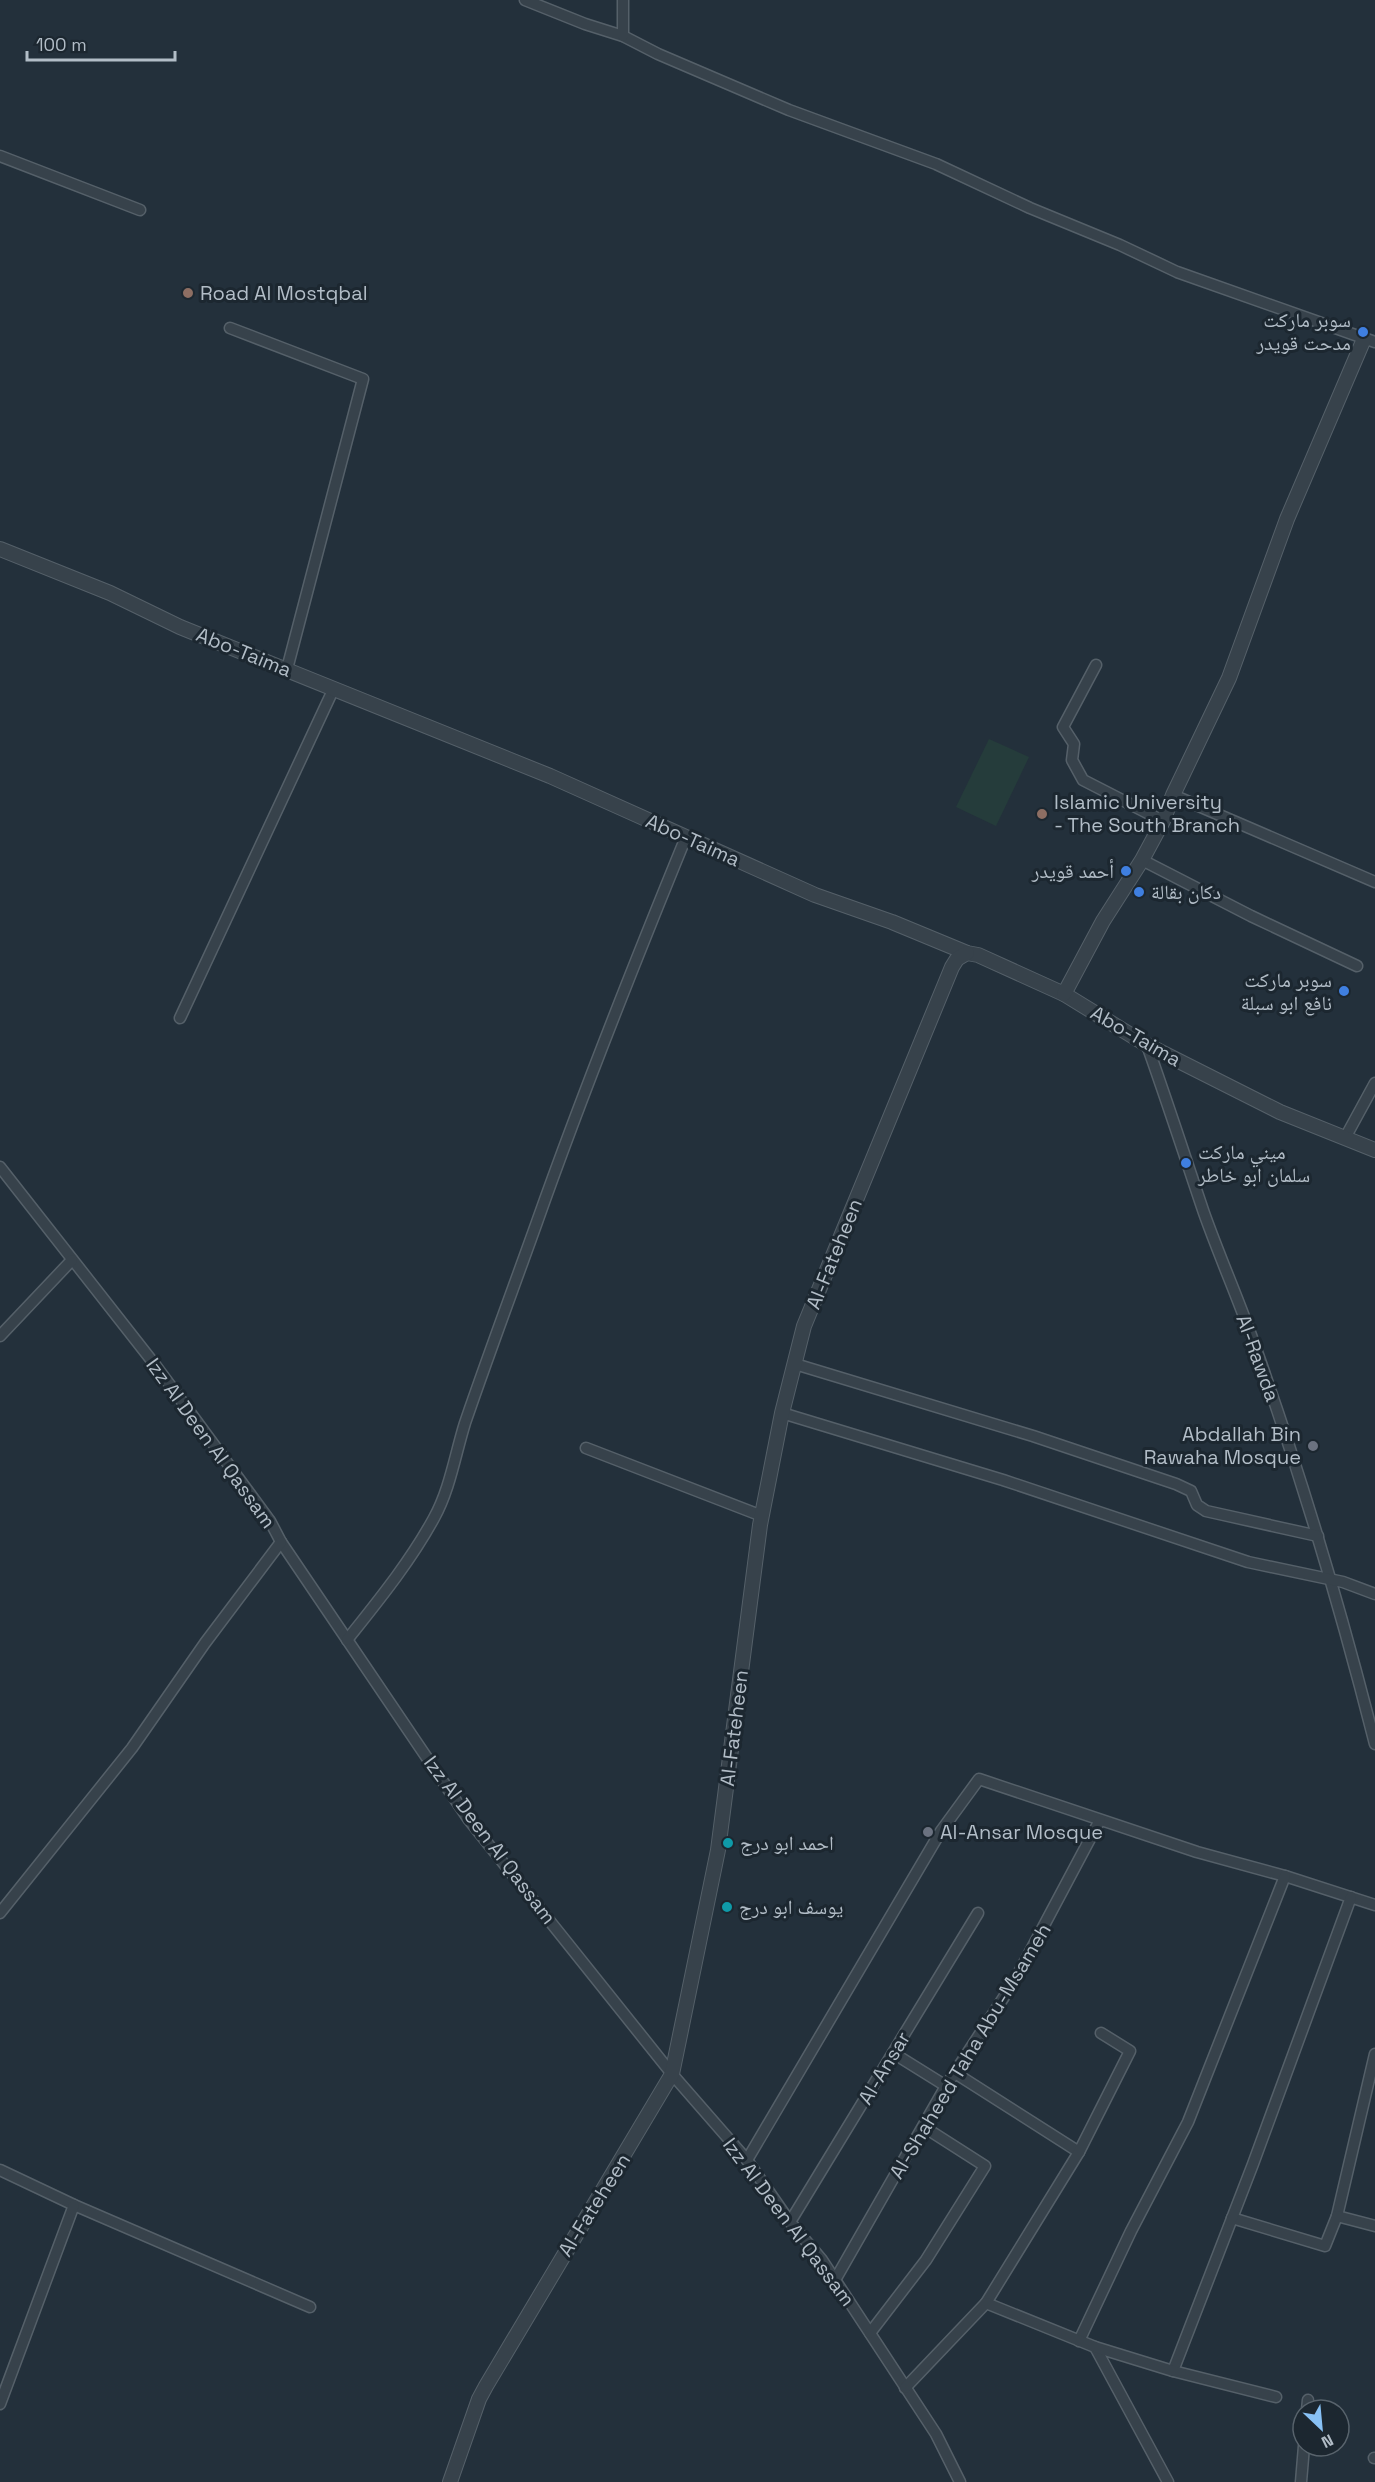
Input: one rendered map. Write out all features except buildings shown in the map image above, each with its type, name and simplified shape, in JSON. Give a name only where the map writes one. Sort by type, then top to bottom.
[{"type":"street","points":[[525,0],[622,36],[658,54],[789,110],[945,168],[1177,272],[1369,340],[1287,519],[1229,678],[1173,795],[1163,821],[1142,860],[1103,921],[1064,994]]},
{"type":"street","points":[[622,36],[623,0]]},
{"type":"street","points":[[0,156],[140,210]]},
{"type":"street","points":[[230,328],[363,380],[287,669]]},
{"type":"street","name":"Abo-Taima","points":[[0,549],[110,593],[180,627],[550,776],[815,896],[892,922],[967,953],[978,955],[1064,994],[1147,1046],[1280,1112],[1375,1150]]},
{"type":"street","points":[[1096,665],[1063,727],[1074,744],[1072,760],[1083,780],[1163,821]]},
{"type":"street","points":[[180,1018],[334,688]]},
{"type":"street","points":[[1173,795],[1375,882]]},
{"type":"street","points":[[347,1640],[392,1584],[434,1518],[445,1496],[454,1456],[543,1204],[609,1026],[686,837]]},
{"type":"street","points":[[1142,860],[1251,916],[1357,966]]},
{"type":"street","name":"Al-Fateheen","points":[[450,2482],[479,2399],[486,2386],[672,2074],[718,1850],[762,1516],[782,1413],[808,1317],[952,967],[957,959],[967,953]]},
{"type":"street","name":"Al-Rawda","points":[[1147,1046],[1180,1136],[1205,1214],[1256,1348],[1318,1536],[1332,1580],[1375,1744]]},
{"type":"street","points":[[1345,1138],[1375,1083]]},
{"type":"street","name":"Izz Al Deen Al Qassam","points":[[0,1167],[156,1366],[270,1521],[281,1542],[469,1820],[672,2074],[747,2160],[790,2222],[835,2280],[936,2434],[960,2482]]},
{"type":"street","points":[[0,1336],[72,1260]]},
{"type":"street","points":[[795,1364],[1033,1436],[1176,1484],[1191,1491],[1197,1505],[1206,1511],[1318,1536]]},
{"type":"street","points":[[782,1413],[1003,1480],[1248,1562],[1343,1582],[1375,1594]]},
{"type":"street","points":[[586,1448],[762,1516]]},
{"type":"street","points":[[0,1913],[132,1748],[205,1643],[281,1542]]},
{"type":"street","points":[[747,2160],[941,1831],[979,1779],[1197,1852],[1285,1876],[1375,1905]]},
{"type":"street","name":"Al-Shaheed Taha Abu-Msameh","points":[[835,2280],[946,2086],[1020,1971],[1100,1820]]},
{"type":"street","points":[[1079,2341],[1131,2231],[1188,2122],[1285,1876]]},
{"type":"street","points":[[1173,2371],[1351,1898]]},
{"type":"street","name":"Al-Ansar","points":[[790,2222],[978,1913]]},
{"type":"street","points":[[905,2388],[986,2302],[1079,2152],[1130,2050],[1101,2033]]},
{"type":"street","points":[[893,2054],[946,2086]]},
{"type":"street","points":[[1232,2218],[1325,2246],[1337,2216],[1375,2054]]},
{"type":"street","points":[[955,2073],[1079,2152]]},
{"type":"street","points":[[870,2333],[926,2260],[985,2166],[924,2127]]},
{"type":"street","points":[[0,2170],[74,2205],[310,2307]]},
{"type":"street","points":[[0,2404],[74,2205]]},
{"type":"street","points":[[1337,2216],[1375,2226]]},
{"type":"street","points":[[986,2302],[1095,2347],[1173,2371],[1276,2397]]},
{"type":"street","points":[[1095,2347],[1168,2482]]},
{"type":"street","points":[[1301,2482],[1303,2458]]},
{"type":"green space","points":[[989,739],[1029,757],[996,826],[956,807]]},
{"type":"place","name":"Road Al Mostqbal","points":[[188,293]]},
{"type":"place","name":"سوبر ماركت مدحت قويدر","points":[[1363,332]]},
{"type":"place","name":"Islamic University - The South Branch","points":[[1042,814]]},
{"type":"place","name":"أحمد قويدر","points":[[1126,871]]},
{"type":"place","name":"دكان بقالة","points":[[1139,892]]},
{"type":"place","name":"سوبر ماركت نافع ابو سبلة","points":[[1344,991]]},
{"type":"place","name":"ميني ماركت سلمان ابو خاطر","points":[[1186,1163]]},
{"type":"place","name":"Abdallah Bin Rawaha Mosque","points":[[1313,1446]]},
{"type":"place","name":"Al-Ansar Mosque","points":[[928,1832]]},
{"type":"place","name":"احمد ابو درج","points":[[728,1843]]},
{"type":"place","name":"يوسف ابو درج","points":[[727,1907]]}]
